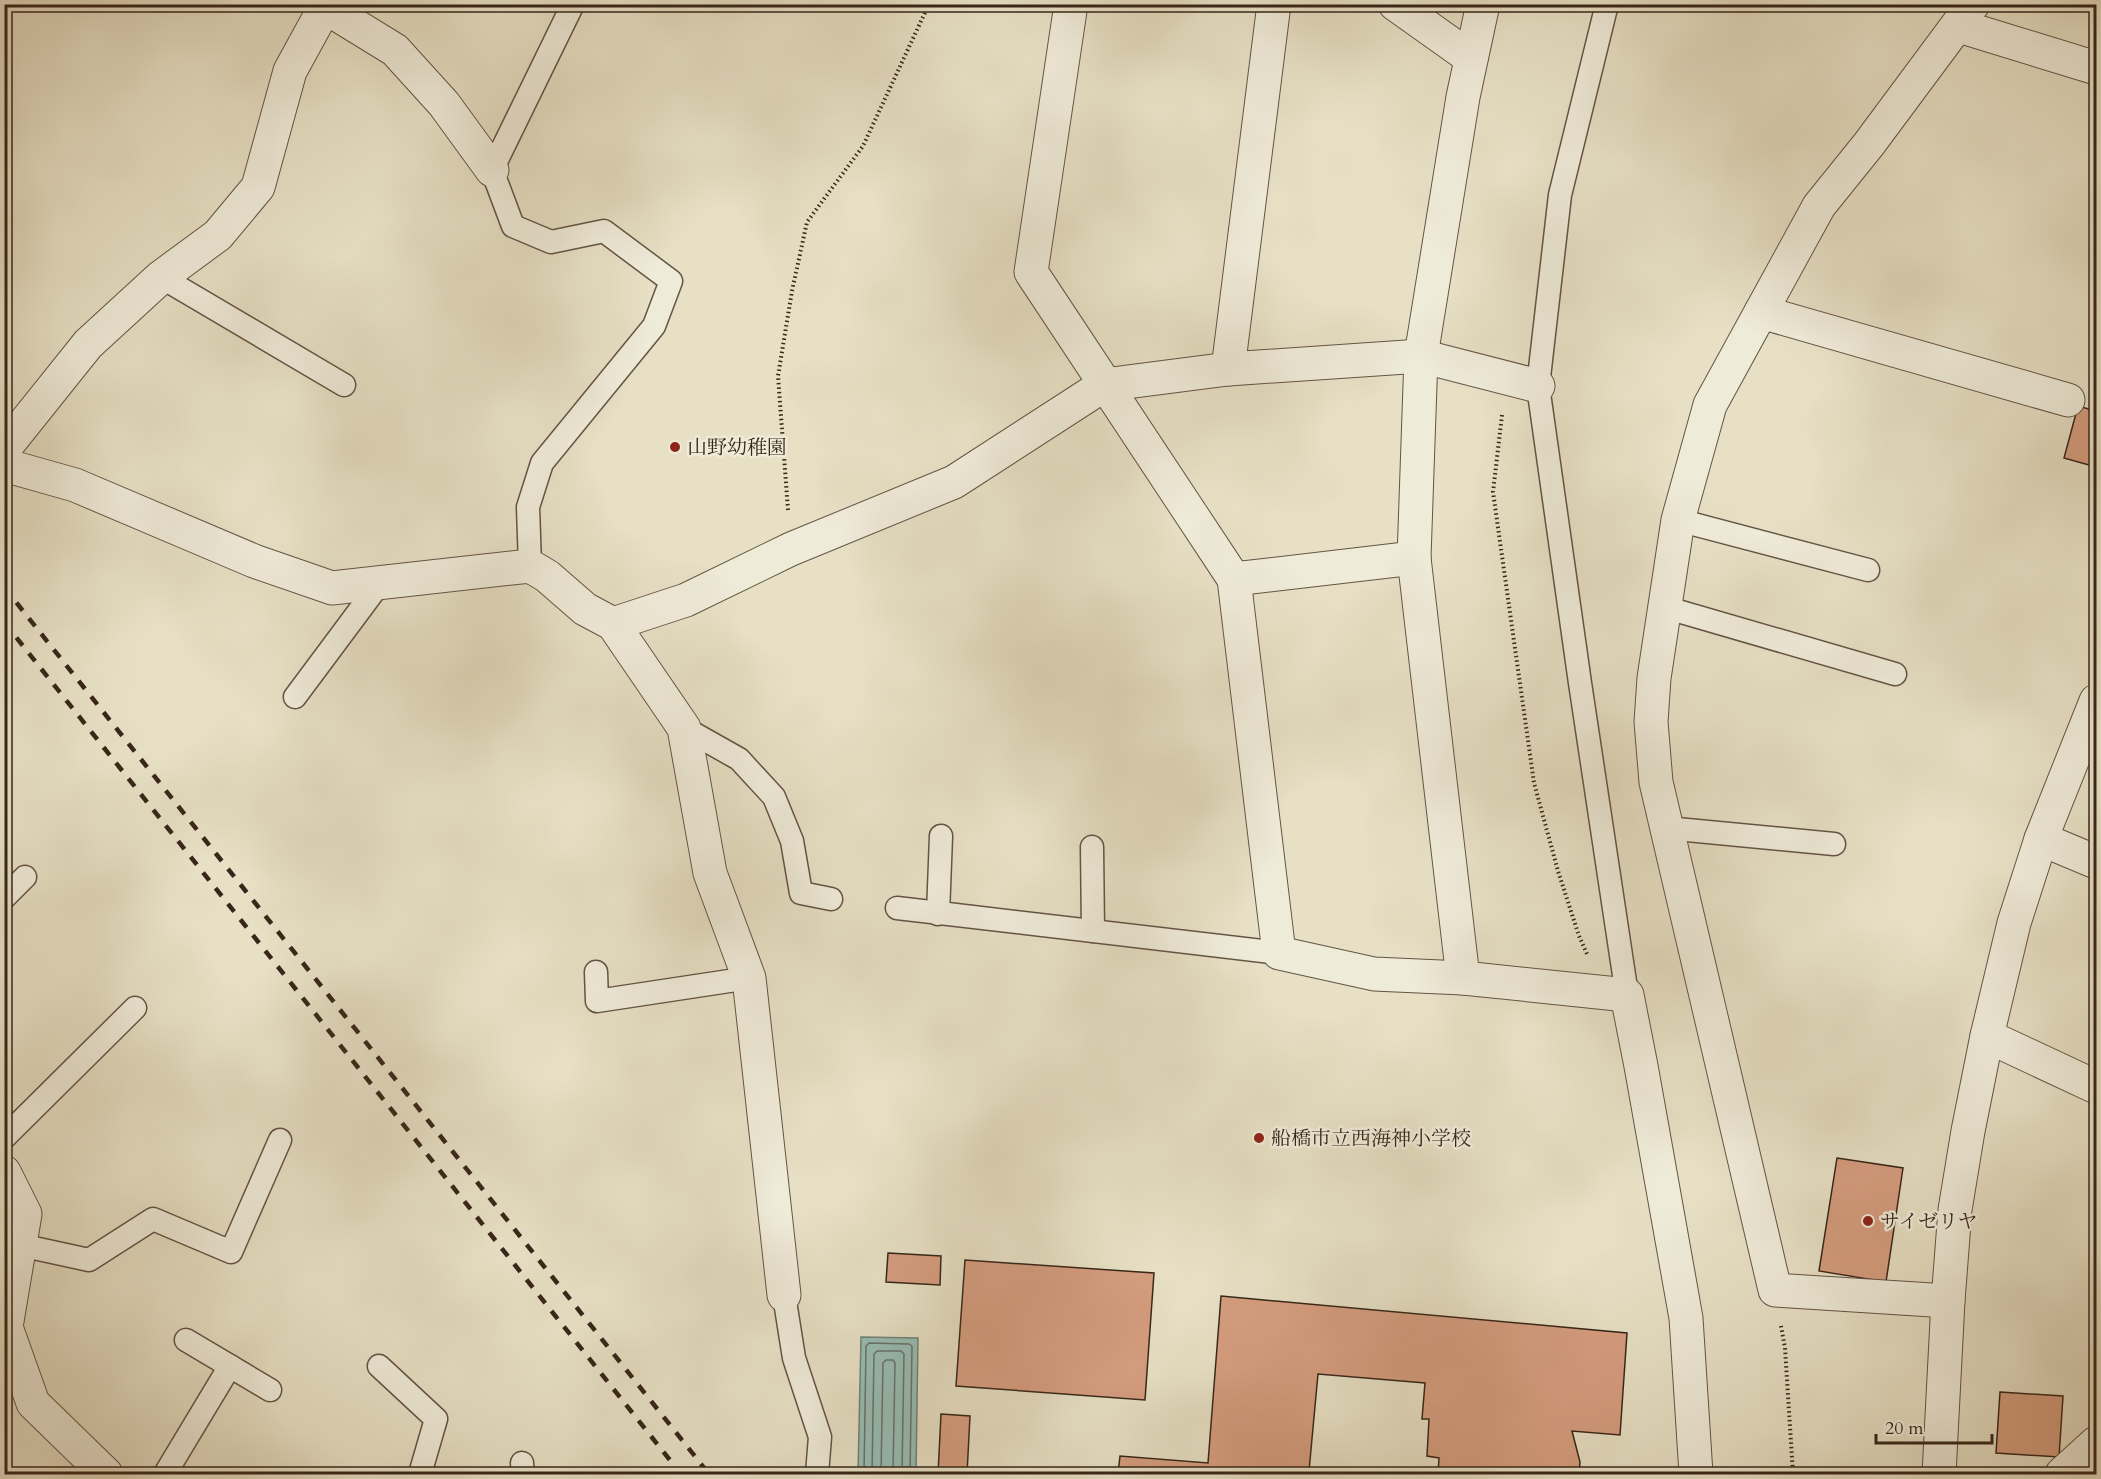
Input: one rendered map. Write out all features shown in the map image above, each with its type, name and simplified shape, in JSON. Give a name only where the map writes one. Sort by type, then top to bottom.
[{"type":"street","points":[[1071,4],[1031,272],[1234,579],[1279,953],[1374,974],[1463,978],[1616,994],[1641,1066],[1686,1318],[1696,1474]]},
{"type":"street","points":[[1228,369],[1274,4]]},
{"type":"street","points":[[1395,4],[1471,58]]},
{"type":"street","points":[[1463,978],[1414,558],[1421,356],[1463,97],[1483,4]]},
{"type":"street","points":[[4,449],[88,344],[161,277],[218,235],[258,187],[290,71],[325,6],[395,50],[444,104],[492,170]]},
{"type":"street","points":[[1948,1301],[1775,1290],[1656,782],[1651,722],[1654,678],[1678,520],[1710,405],[1820,206],[1966,15],[2097,68]]},
{"type":"street","points":[[1761,312],[2068,400]]},
{"type":"street","points":[[613,624],[686,600],[791,549],[954,482],[1104,385],[1228,369],[1421,356],[1538,386]]},
{"type":"street","points":[[4,465],[75,484],[254,561],[332,588],[530,566],[546,576],[585,609],[613,624],[684,728],[710,873],[749,978],[783,1294]]},
{"type":"street","points":[[1234,579],[1414,558]]},
{"type":"street","points":[[1939,1474],[1955,1210],[1987,1036],[2014,923],[2041,839],[2097,701]]},
{"type":"street","points":[[2041,839],[2097,862]]},
{"type":"street","points":[[1987,1036],[2097,1086]]},
{"type":"street","points":[[4,1172],[25,1214],[6,1327],[33,1403],[106,1474]]},
{"type":"street","points":[[2062,1474],[2097,1443]]},
{"type":"lane","points":[[530,566],[528,507],[542,463],[654,326],[671,281],[604,231],[551,242],[513,226],[492,170],[573,4]]},
{"type":"lane","points":[[1607,4],[1560,195],[1538,386],[1581,695],[1616,994]]},
{"type":"lane","points":[[161,277],[344,386]]},
{"type":"lane","points":[[1678,520],[1868,570]]},
{"type":"lane","points":[[295,697],[380,583]]},
{"type":"lane","points":[[1664,607],[1895,674]]},
{"type":"lane","points":[[684,728],[739,759],[774,797],[792,841],[801,893],[831,899]]},
{"type":"lane","points":[[1666,828],[1834,844]]},
{"type":"lane","points":[[938,914],[941,836]]},
{"type":"lane","points":[[1092,847],[1093,931]]},
{"type":"lane","points":[[4,898],[25,877]]},
{"type":"lane","points":[[897,908],[1279,953]]},
{"type":"lane","points":[[596,972],[597,1001],[749,978]]},
{"type":"lane","points":[[4,1138],[135,1008]]},
{"type":"lane","points":[[20,1245],[89,1260],[153,1219],[231,1252],[280,1140]]},
{"type":"lane","points":[[783,1294],[794,1358],[820,1437],[817,1474]]},
{"type":"lane","points":[[186,1340],[270,1390]]},
{"type":"lane","points":[[165,1474],[230,1366]]},
{"type":"lane","points":[[379,1366],[436,1419],[420,1474]]},
{"type":"path","points":[[791,549],[778,376],[792,291],[807,222],[862,146],[930,4]]},
{"type":"path","points":[[1507,378],[1493,492],[1534,783],[1558,871],[1579,936],[1616,994]]},
{"type":"path","points":[[1775,1290],[1785,1348],[1793,1474]]},
{"type":"water","points":[[861,1337],[918,1338],[916,1474],[858,1474]]},
{"type":"building","points":[[2078,406],[2096,411],[2096,467],[2064,458]]},
{"type":"building","points":[[1837,1158],[1903,1168],[1886,1282],[1819,1271]]},
{"type":"building","points":[[888,1253],[941,1256],[940,1285],[886,1282]]},
{"type":"building","points":[[965,1260],[1154,1273],[1145,1400],[956,1386]]},
{"type":"building","points":[[1221,1296],[1627,1333],[1620,1435],[1572,1431],[1580,1462],[1579,1474],[1438,1474],[1439,1458],[1427,1456],[1429,1419],[1422,1419],[1425,1383],[1318,1374],[1309,1471],[1358,1474],[1118,1474],[1120,1456],[1208,1463]]},
{"type":"building","points":[[2000,1392],[2063,1396],[2059,1457],[1996,1453]]},
{"type":"building","points":[[941,1414],[970,1416],[967,1474],[938,1474]]},
{"type":"railway","points":[[4,587],[709,1474]]},
{"type":"railway","points":[[4,622],[681,1474]]},
{"type":"place","name":"山野幼稚園","points":[[675,447]]},
{"type":"place","name":"船橋市立西海神小学校","points":[[1259,1138]]},
{"type":"place","name":"サイゼリヤ","points":[[1868,1221]]}]
